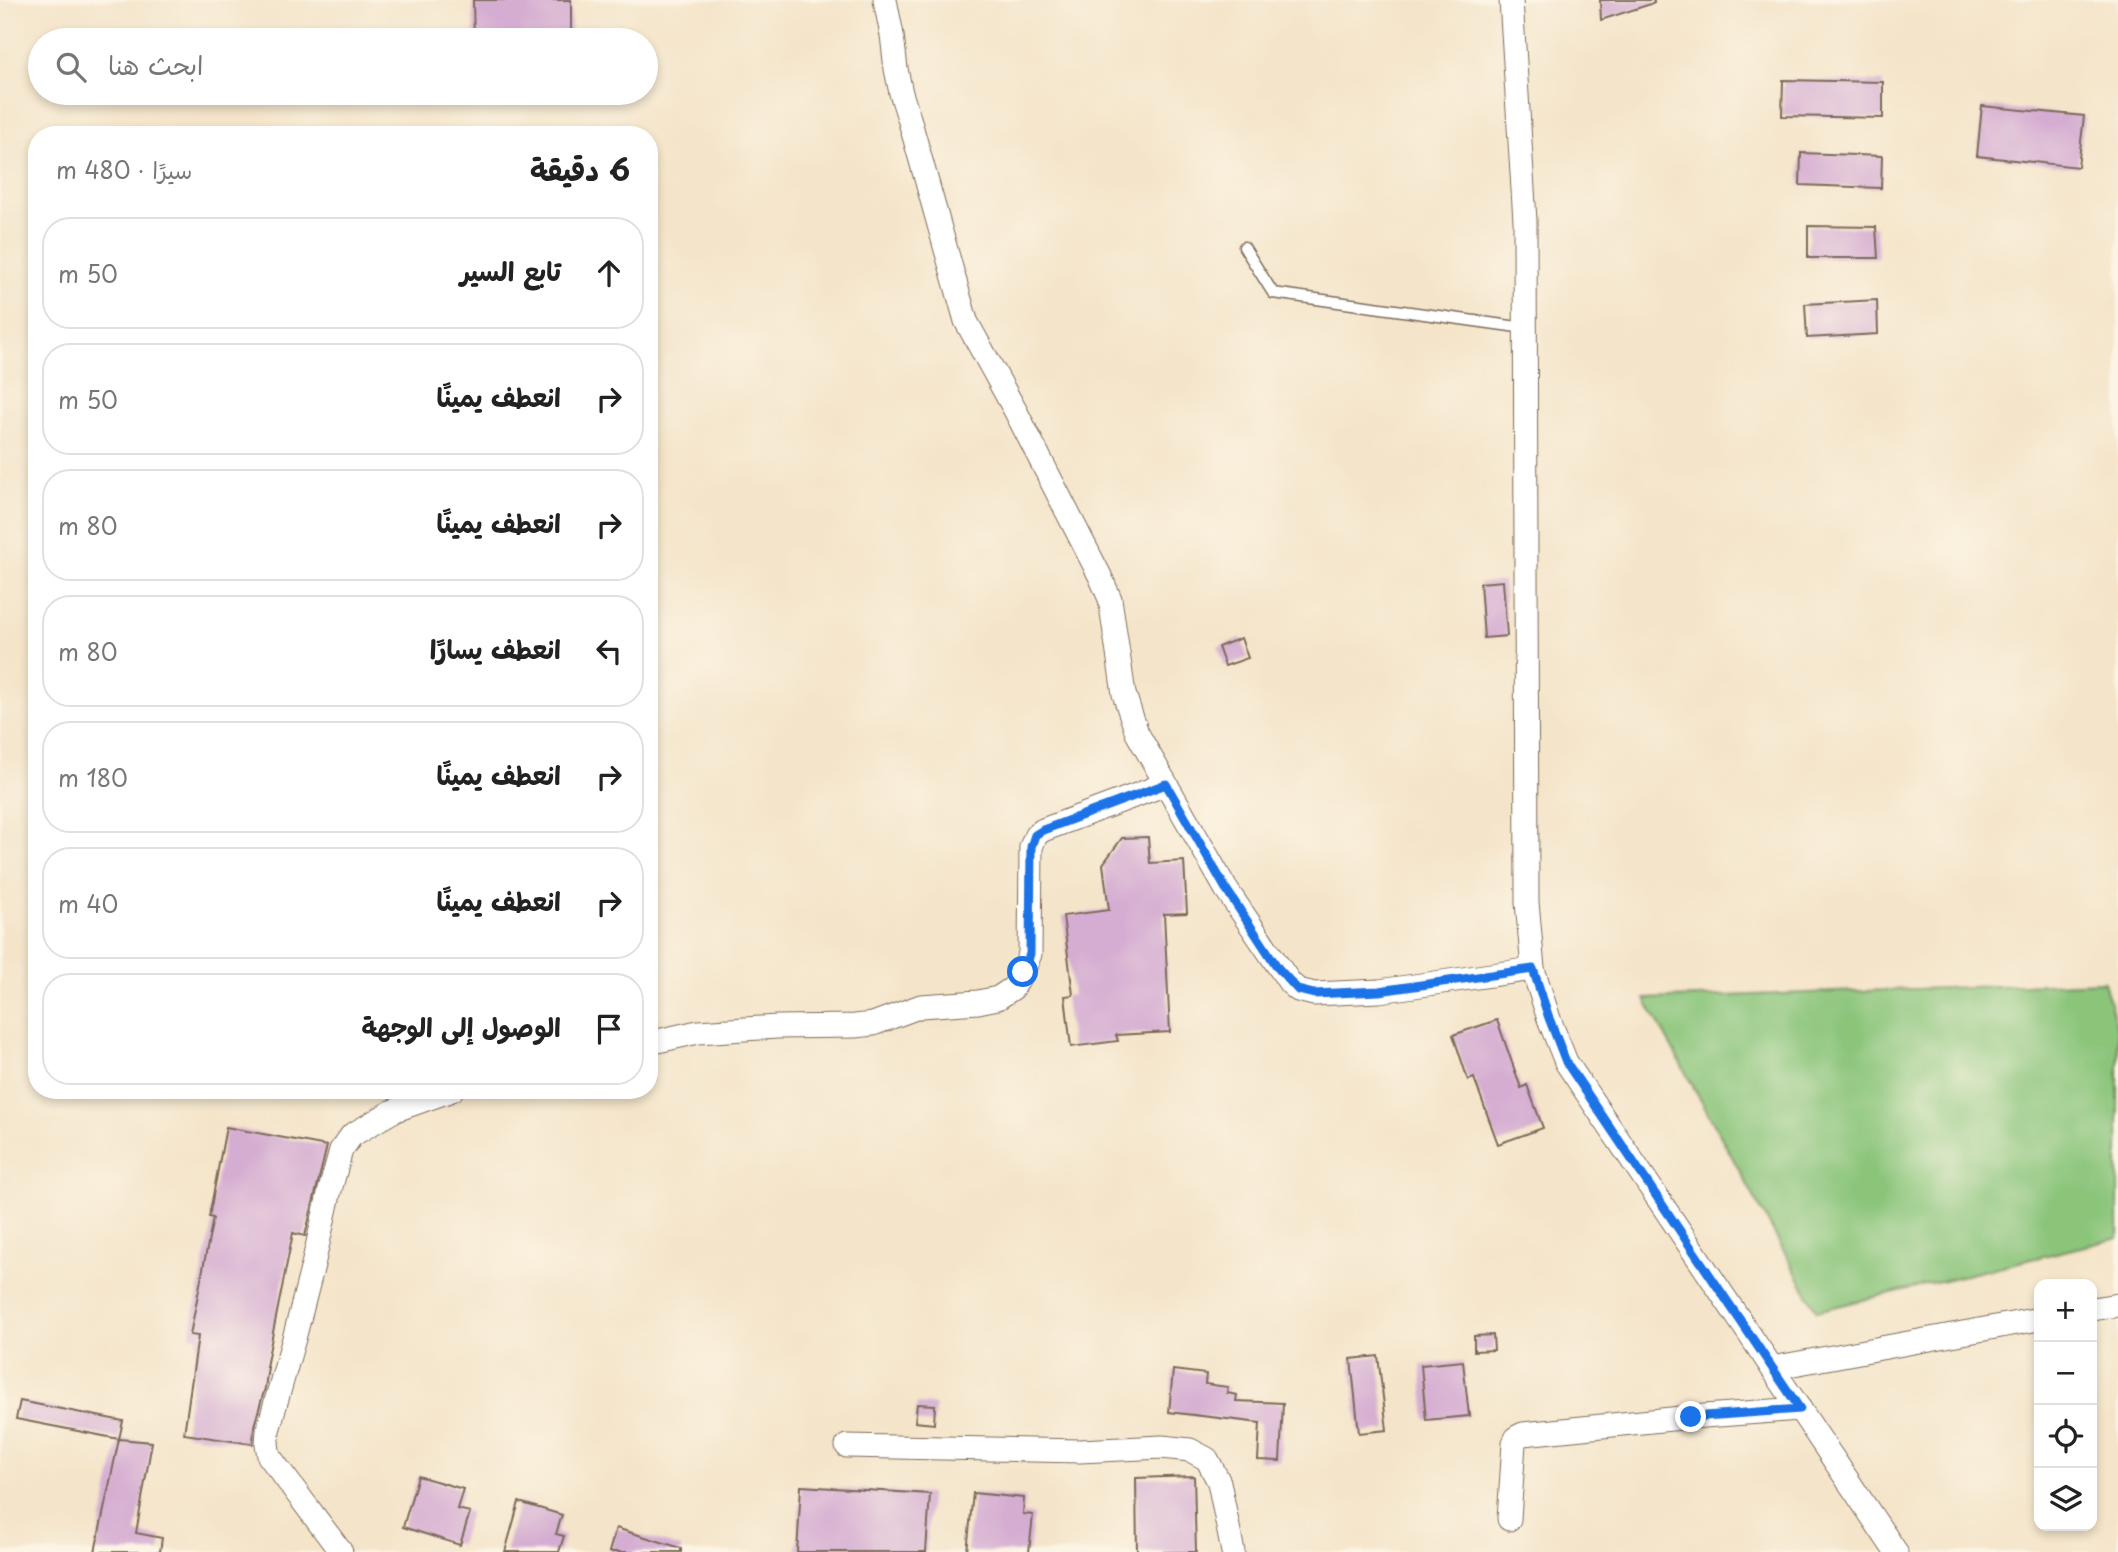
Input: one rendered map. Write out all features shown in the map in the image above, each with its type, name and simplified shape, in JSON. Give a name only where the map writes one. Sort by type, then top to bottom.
[{"type":"street","points":[[886,0],[901,93],[966,321],[1015,410],[1110,599],[1124,694],[1137,733],[1226,889],[1278,968],[1298,990],[1314,994],[1379,991],[1533,969]]},
{"type":"street","points":[[1511,0],[1525,221],[1527,902],[1533,969],[1566,1062],[1896,1552]]},
{"type":"street","points":[[658,1042],[698,1032],[873,1024],[920,1006],[998,998],[1013,988],[1030,954],[1031,847],[1035,835],[1166,784]]},
{"type":"street","points":[[341,1552],[270,1456],[268,1430],[341,1150],[352,1135],[393,1111],[427,1099]]},
{"type":"street","points":[[2097,1308],[2118,1305]]},
{"type":"street","points":[[1772,1368],[2034,1320]]},
{"type":"street","points":[[1509,1519],[1514,1443],[1517,1437],[1523,1434],[1800,1409]]},
{"type":"street","points":[[847,1446],[1080,1451],[1162,1447],[1190,1450],[1207,1459],[1219,1482],[1233,1552]]},
{"type":"lane","points":[[1244,247],[1273,293],[1525,328]]},
{"type":"green space","points":[[2104,982],[2118,1031],[2118,1238],[1817,1311],[1645,999]]},
{"type":"building","points":[[473,0],[571,0],[571,28],[474,28]]},
{"type":"building","points":[[1600,0],[1654,0],[1654,3],[1601,20]]},
{"type":"building","points":[[1783,80],[1883,82],[1883,118],[1782,116]]},
{"type":"building","points":[[1982,106],[2084,116],[2078,167],[1977,156]]},
{"type":"building","points":[[1801,153],[1882,156],[1881,188],[1800,185]]},
{"type":"building","points":[[1808,226],[1876,227],[1878,258],[1808,258]]},
{"type":"building","points":[[1877,300],[1878,334],[1807,338],[1805,304]]},
{"type":"building","points":[[1503,581],[1507,636],[1484,638],[1480,583]]},
{"type":"building","points":[[1241,638],[1248,658],[1225,666],[1218,647]]},
{"type":"building","points":[[1148,837],[1150,863],[1184,861],[1187,913],[1164,914],[1170,1032],[1116,1035],[1118,1041],[1071,1047],[1065,996],[1073,995],[1063,916],[1109,910],[1103,864],[1122,838]]},
{"type":"building","points":[[1497,1020],[1521,1088],[1527,1085],[1543,1128],[1498,1144],[1474,1078],[1468,1080],[1453,1035]]},
{"type":"building","points":[[226,1127],[327,1146],[305,1236],[293,1233],[266,1367],[265,1388],[254,1426],[253,1444],[184,1434],[198,1336],[190,1335],[213,1218],[209,1217]]},
{"type":"building","points":[[1493,1335],[1494,1350],[1474,1351],[1474,1336]]},
{"type":"building","points":[[1378,1356],[1387,1430],[1359,1433],[1351,1359]]},
{"type":"building","points":[[1463,1361],[1469,1416],[1426,1420],[1421,1365]]},
{"type":"building","points":[[1173,1370],[1206,1374],[1205,1384],[1228,1387],[1227,1393],[1237,1395],[1236,1401],[1283,1403],[1280,1461],[1258,1460],[1260,1423],[1169,1412]]},
{"type":"building","points":[[20,1401],[123,1421],[119,1439],[16,1419]]},
{"type":"building","points":[[917,1404],[935,1405],[934,1424],[915,1422]]},
{"type":"building","points":[[119,1439],[152,1442],[136,1533],[162,1538],[160,1552],[95,1552]]},
{"type":"building","points":[[418,1476],[463,1489],[457,1509],[470,1512],[460,1545],[403,1527]]},
{"type":"building","points":[[1194,1476],[1196,1552],[1137,1552],[1136,1478]]},
{"type":"building","points":[[801,1486],[930,1494],[926,1552],[797,1552]]},
{"type":"building","points":[[973,1493],[1024,1498],[1023,1514],[1033,1515],[1029,1552],[967,1552]]},
{"type":"building","points":[[519,1502],[562,1515],[556,1534],[564,1536],[559,1552],[505,1552]]},
{"type":"building","points":[[616,1528],[681,1548],[681,1552],[609,1552]]},
{"type":"route","points":[[1023,972],[1030,954],[1031,847],[1035,835],[1166,784],[1226,889],[1278,968],[1298,990],[1314,994],[1379,991],[1533,969],[1566,1062],[1800,1409],[1691,1417]]}]
